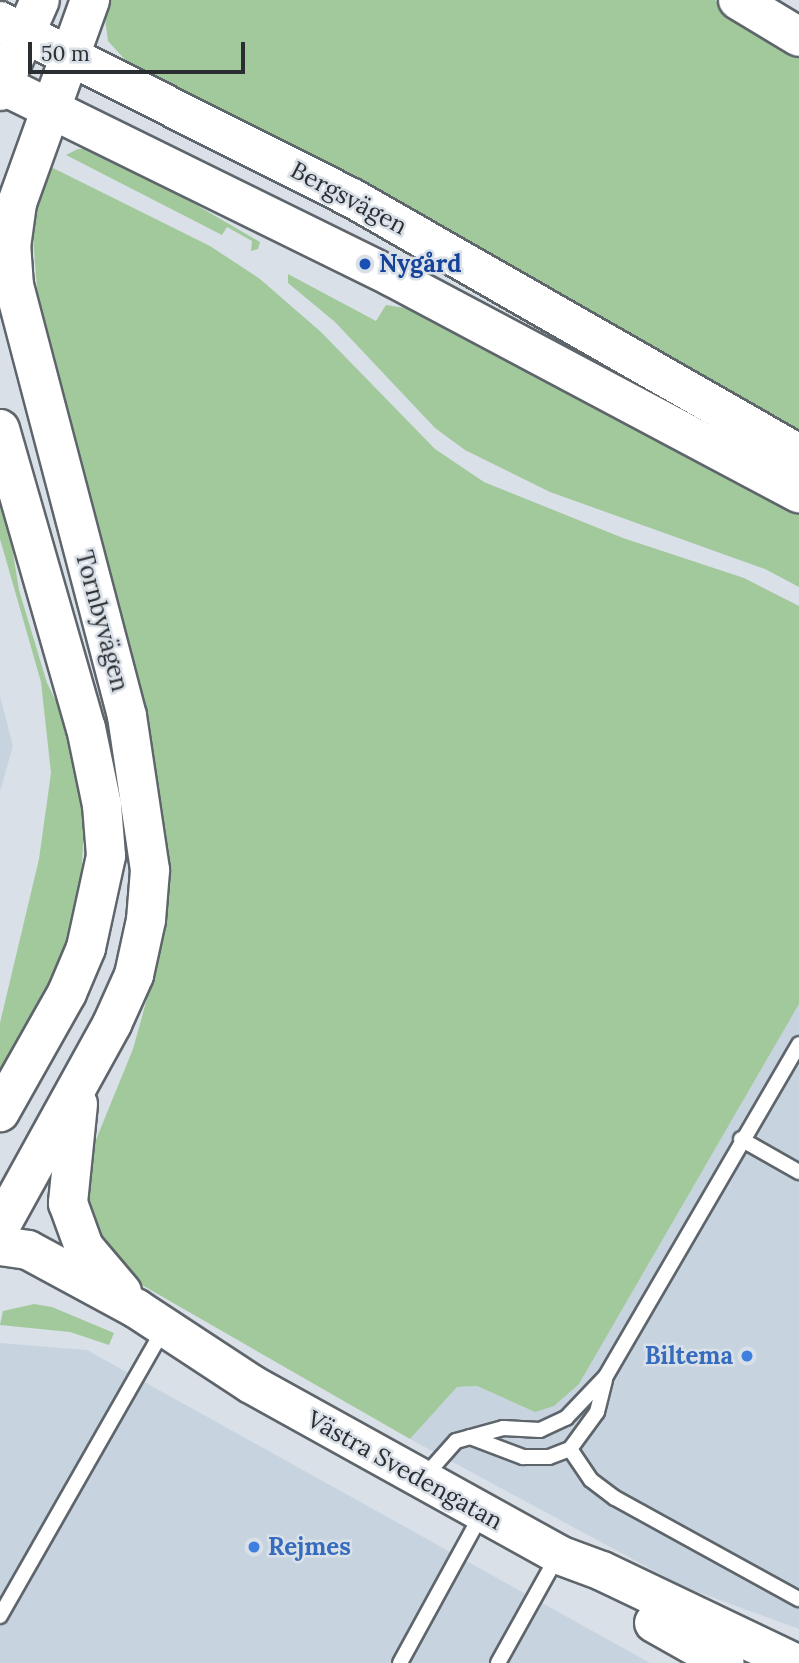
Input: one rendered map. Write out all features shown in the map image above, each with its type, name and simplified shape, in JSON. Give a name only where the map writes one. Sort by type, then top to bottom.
[{"type":"main road","name":"Tornbyvägen","points":[[0,1227],[80,1084],[134,975],[146,920],[150,870],[127,716],[13,286],[11,247],[17,203],[90,0]]},
{"type":"main road","points":[[738,0],[799,37]]},
{"type":"main road","name":"Bergsvägen","points":[[22,18],[71,55],[352,198],[799,454]]},
{"type":"main road","points":[[1,87],[22,18]]},
{"type":"main road","name":"Bergsvägen","points":[[1,87],[52,109],[392,277],[799,493]]},
{"type":"main road","name":"Tornbyvägen","points":[[0,429],[86,728],[102,805],[106,856],[100,899],[77,970],[0,1112]]},
{"type":"main road","points":[[80,1084],[68,1203],[84,1247],[152,1327]]},
{"type":"main road","name":"Västra Svedengatan","points":[[0,1246],[28,1250],[152,1327],[251,1384],[559,1555],[602,1571],[795,1663]]},
{"type":"main road","name":"Västra Svedengatan","points":[[0,1256],[15,1273],[152,1327]]},
{"type":"main road","name":"Västra Svedengatan","points":[[559,1555],[593,1588],[725,1663]]},
{"type":"lane","points":[[424,1478],[445,1448],[470,1437],[503,1427],[540,1430],[566,1418],[606,1376],[741,1139],[799,1044]]},
{"type":"lane","points":[[741,1139],[799,1172]]},
{"type":"lane","points":[[0,1616],[152,1327]]},
{"type":"lane","points":[[470,1437],[523,1457],[549,1457],[570,1448],[597,1412],[606,1376]]},
{"type":"lane","points":[[570,1448],[591,1480],[615,1498],[799,1599]]},
{"type":"lane","points":[[400,1663],[482,1513]]},
{"type":"lane","points":[[498,1663],[559,1555]]},
{"type":"shaded area","points":[[0,696],[13,746],[0,792]]},
{"type":"shaded area","points":[[799,1004],[799,1629],[684,1587],[410,1439],[457,1387],[477,1386],[535,1412],[579,1384]]},
{"type":"shaded area","points":[[0,1343],[87,1350],[650,1663],[0,1663]]},
{"type":"green space","points":[[108,0],[715,0],[799,54],[799,434],[344,171],[128,63],[108,41],[104,11]]},
{"type":"green space","points":[[78,149],[92,149],[164,186],[260,242],[258,249],[251,251],[252,241],[227,227],[222,235],[66,155]]},
{"type":"green space","points":[[51,167],[210,246],[260,279],[321,332],[435,449],[484,482],[623,538],[744,578],[799,606],[799,1004],[579,1384],[554,1406],[535,1412],[477,1386],[457,1387],[410,1439],[128,1277],[108,1256],[85,1200],[84,1169],[133,1049],[162,945],[163,833],[149,734],[39,314],[32,224]]},
{"type":"green space","points":[[288,274],[376,321],[386,305],[412,309],[799,512],[799,587],[765,569],[550,492],[465,450],[435,428],[335,322],[288,283]]},
{"type":"green space","points":[[0,473],[19,590],[47,683],[69,728],[85,801],[81,889],[73,925],[59,963],[0,1074],[0,1023],[39,859],[51,773],[41,682],[0,539]]},
{"type":"green space","points":[[34,1304],[52,1307],[114,1333],[109,1345],[70,1332],[0,1325],[3,1311]]},
{"type":"place","name":"Nygård","points":[[365,264]]},
{"type":"place","name":"Biltema","points":[[747,1356]]},
{"type":"place","name":"Rejmes","points":[[254,1547]]}]
